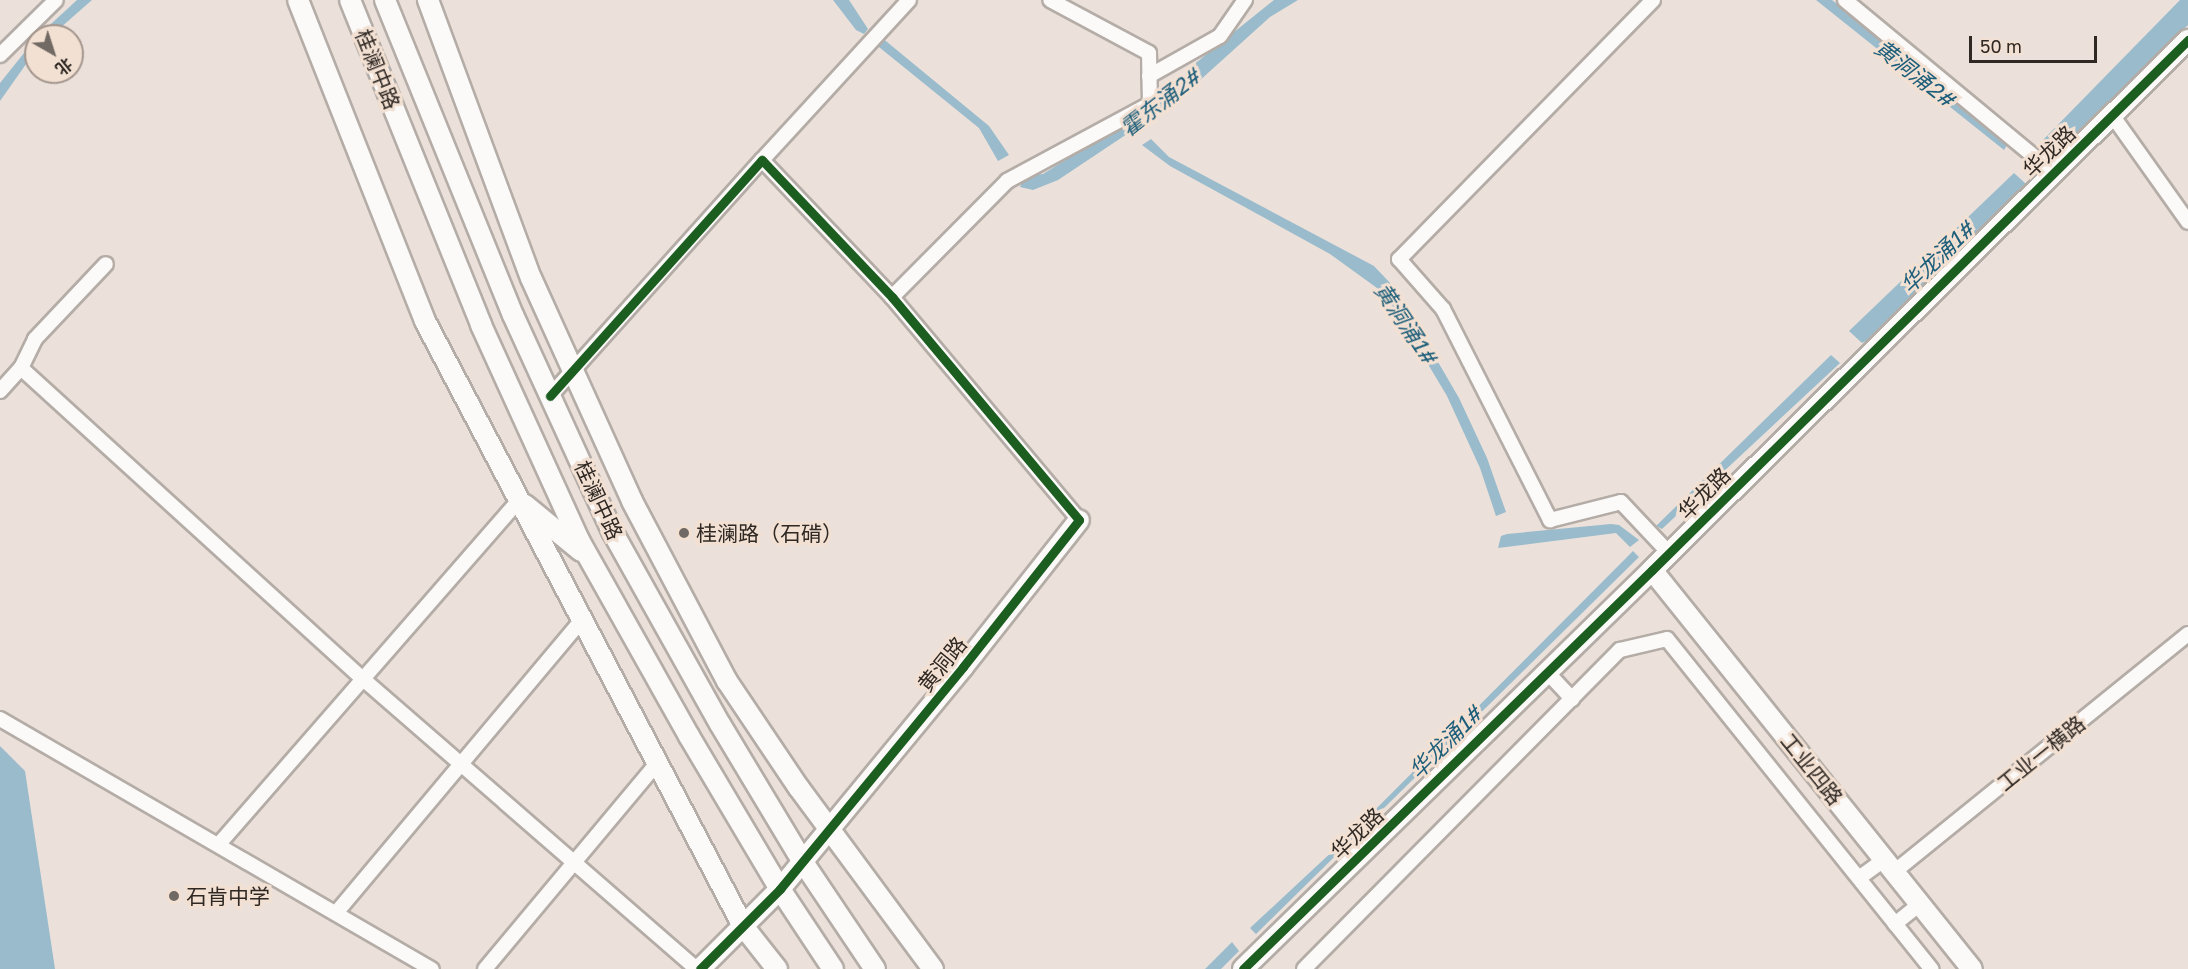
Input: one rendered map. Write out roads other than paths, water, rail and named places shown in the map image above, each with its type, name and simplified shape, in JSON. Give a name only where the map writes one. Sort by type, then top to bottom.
[{"type":"main road","points":[[298,0],[425,321],[743,926],[777,969]]},
{"type":"main road","name":"桂澜中路","points":[[350,0],[481,325],[588,557],[688,736],[780,889],[833,969]]},
{"type":"main road","name":"桂澜中路","points":[[385,0],[513,315],[612,531],[720,724],[803,861],[874,969]]},
{"type":"main road","points":[[428,0],[531,278],[632,501],[727,681],[830,829],[933,969]]},
{"type":"main road","name":"华龙路","points":[[1243,969],[1652,570],[2188,40]]},
{"type":"main road","points":[[519,500],[588,557]]},
{"type":"main road","name":"黄洞路","points":[[698,969],[780,889],[963,667],[1078,520]]},
{"type":"main road","name":"工业四路","points":[[1652,570],[1972,969]]},
{"type":"street","points":[[0,55],[56,0]]},
{"type":"street","points":[[550,396],[909,0]]},
{"type":"street","points":[[892,297],[1007,181],[1150,104],[1149,53],[1050,0]]},
{"type":"street","points":[[1149,76],[1220,36],[1245,0]]},
{"type":"street","points":[[1653,0],[1399,258],[1443,309],[1550,520],[1621,502],[1669,553]]},
{"type":"street","points":[[1845,0],[2053,172]]},
{"type":"street","points":[[2112,115],[2188,222]]},
{"type":"street","points":[[762,160],[892,297],[1078,520]]},
{"type":"street","points":[[0,391],[21,368],[35,339],[106,264]]},
{"type":"street","points":[[21,368],[363,679],[698,969]]},
{"type":"street","points":[[219,844],[519,500]]},
{"type":"street","points":[[336,913],[582,620]]},
{"type":"street","name":"工业一横路","points":[[1859,878],[1889,866],[2188,633]]},
{"type":"street","points":[[1304,969],[1620,650],[1667,639],[1931,969]]},
{"type":"street","points":[[1547,672],[1572,699]]},
{"type":"street","points":[[0,719],[432,969]]},
{"type":"street","points":[[485,969],[657,763]]},
{"type":"street","points":[[1895,924],[1920,904]]},
{"type":"water","points":[[77,0],[92,0],[65,24],[51,24]]},
{"type":"water","points":[[833,0],[849,0],[868,29],[864,34],[856,30]]},
{"type":"water","points":[[1274,0],[1298,0],[1270,17],[1188,91],[1183,87],[1180,82],[1192,66]]},
{"type":"water","name":"黄洞涌2#","points":[[1816,0],[1832,0],[1963,103],[2009,142],[2004,150]]},
{"type":"water","points":[[2180,0],[2188,0],[2188,25],[2056,153],[2051,150],[2042,141]]},
{"type":"water","points":[[881,37],[989,126],[1009,155],[998,161],[979,128],[874,43]]},
{"type":"water","points":[[24,53],[24,67],[0,101],[0,83]]},
{"type":"water","points":[[1164,98],[1169,99],[1169,106],[1058,180],[1033,190],[1020,187],[1025,176],[1043,174]]},
{"type":"water","name":"黄洞涌1#","points":[[1151,139],[1169,157],[1374,266],[1392,285],[1459,398],[1487,458],[1506,512],[1496,516],[1480,468],[1447,396],[1395,309],[1377,288],[1330,254],[1170,166],[1142,145]]},
{"type":"water","name":"华龙涌1#","points":[[2014,173],[2026,184],[1872,338],[1862,343],[1849,331]]},
{"type":"water","points":[[1831,355],[1840,363],[1662,529],[1656,526]]},
{"type":"water","points":[[1619,525],[1639,540],[1630,547],[1616,533],[1498,548],[1501,536],[1507,534]]},
{"type":"water","name":"华龙涌1#","points":[[1633,551],[1639,557],[1256,934],[1250,928],[1351,834]]},
{"type":"water","points":[[0,746],[25,771],[55,969],[0,969]]},
{"type":"water","points":[[1232,942],[1239,951],[1221,969],[1205,969]]},
{"type":"waterway","name":"霍东涌2#","points":[[1164,102],[1187,83]]},
{"type":"place","name":"桂澜路（石𬒔）","points":[[684,533]]},
{"type":"place","name":"石肯中学","points":[[174,896]]}]
